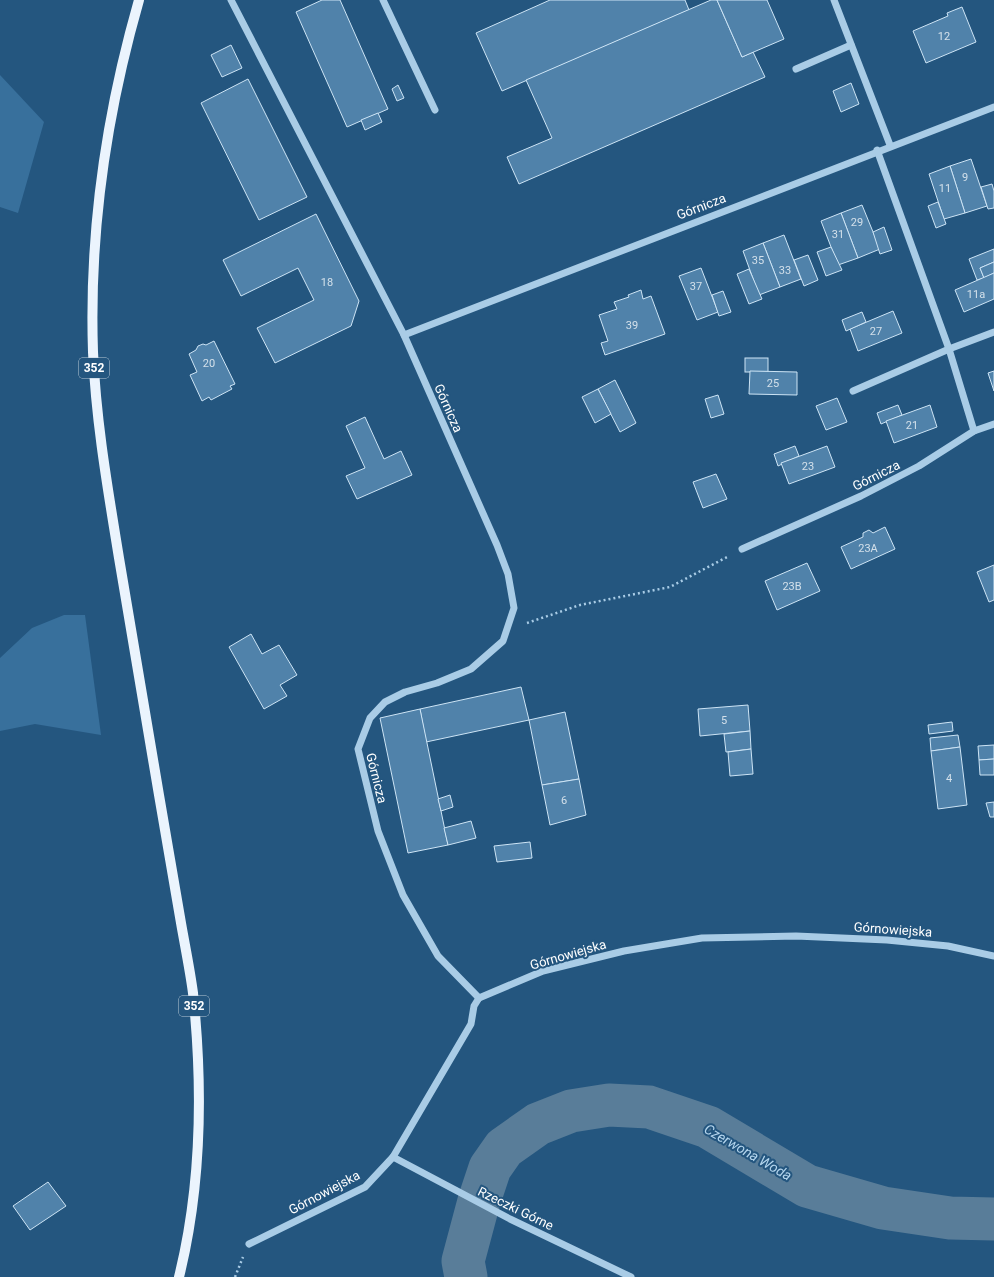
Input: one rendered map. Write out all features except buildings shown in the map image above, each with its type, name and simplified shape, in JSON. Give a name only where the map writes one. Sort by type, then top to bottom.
[{"type":"main road","name":"352","points":[[140,0],[119,78],[101,179],[95,237],[93,353],[102,451],[147,730],[193,990],[198,1045],[199,1141],[197,1179],[179,1277]]},
{"type":"street","points":[[231,0],[404,335]]},
{"type":"street","points":[[383,0],[435,110]]},
{"type":"street","points":[[834,0],[890,145]]},
{"type":"street","points":[[796,69],[851,45]]},
{"type":"street","name":"Górnicza","points":[[479,998],[438,956],[403,895],[378,831],[358,749],[370,718],[385,702],[405,692],[438,683],[471,669],[503,641],[514,608],[508,574],[497,545],[404,335],[877,150],[994,106]]},
{"type":"street","points":[[877,150],[949,349],[974,431]]},
{"type":"street","points":[[853,391],[949,349],[994,332]]},
{"type":"street","name":"Górnicza","points":[[742,549],[861,496],[919,466],[974,431],[994,424]]},
{"type":"street","name":"Górnowiejska","points":[[249,1244],[365,1187],[393,1157],[471,1024],[474,1006],[479,998],[543,971],[624,951],[702,938],[796,936],[887,940],[948,946],[994,956]]},
{"type":"street","name":"Rzeczki Górne","points":[[393,1157],[510,1219],[631,1277]]},
{"type":"path","points":[[503,641],[530,620],[580,605],[670,587],[742,549]]},
{"type":"path","points":[[235,1277],[249,1244]]},
{"type":"shaded area","points":[[0,75],[44,122],[18,213],[0,207]]},
{"type":"shaded area","points":[[64,615],[85,615],[101,735],[35,724],[0,731],[0,658],[32,628]]},
{"type":"waterway","name":"Czerwona Woda","points":[[466,1277],[463,1261],[479,1201],[490,1168],[504,1148],[538,1124],[571,1111],[609,1105],[649,1107],[708,1127],[807,1186],[883,1208],[950,1218],[994,1219]]}]
